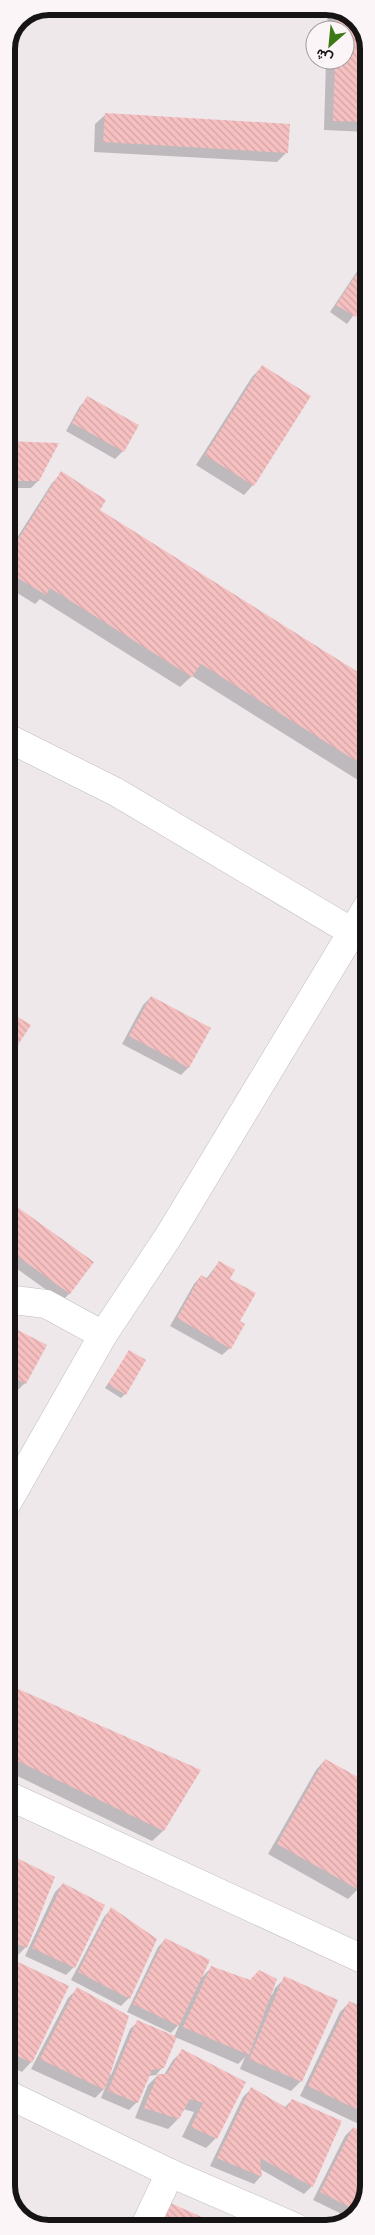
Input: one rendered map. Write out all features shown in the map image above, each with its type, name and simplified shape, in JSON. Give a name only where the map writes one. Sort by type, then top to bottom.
[{"type":"street","points":[[15,742],[116,792],[360,936],[104,1335],[15,1489]]},
{"type":"street","points":[[15,1300],[46,1304],[104,1335]]},
{"type":"street","points":[[15,1799],[360,1958]]},
{"type":"street","points":[[15,2098],[170,2173],[279,2220]]},
{"type":"street","points":[[148,2220],[170,2173]]},
{"type":"building","points":[[355,32],[360,45],[360,122],[333,121],[335,70],[355,70]]},
{"type":"building","points":[[105,113],[290,124],[288,153],[103,142]]},
{"type":"building","points":[[360,269],[360,311],[356,317],[336,305]]},
{"type":"building","points":[[262,365],[311,396],[254,486],[205,455]]},
{"type":"building","points":[[87,396],[139,425],[124,452],[72,423]]},
{"type":"building","points":[[15,441],[59,443],[39,481],[15,481]]},
{"type":"building","points":[[61,471],[106,500],[100,510],[360,673],[360,763],[201,664],[192,677],[50,588],[46,595],[15,576],[15,545]]},
{"type":"building","points":[[151,996],[211,1028],[189,1068],[129,1036]]},
{"type":"building","points":[[15,1015],[31,1025],[15,1049]]},
{"type":"building","points":[[15,1205],[94,1262],[70,1294],[15,1254]]},
{"type":"building","points":[[219,1261],[235,1270],[230,1279],[256,1293],[240,1321],[245,1324],[231,1349],[177,1318],[201,1275],[208,1279]]},
{"type":"building","points":[[15,1329],[47,1345],[26,1384],[15,1378]]},
{"type":"building","points":[[129,1350],[146,1360],[126,1395],[108,1384]]},
{"type":"building","points":[[15,1688],[201,1770],[164,1831],[15,1760]]},
{"type":"building","points":[[325,1759],[360,1778],[359,1890],[277,1844]]},
{"type":"building","points":[[15,1857],[55,1877],[27,1948],[15,1943]]},
{"type":"building","points":[[63,1883],[105,1905],[75,1968],[32,1948]]},
{"type":"building","points":[[111,1907],[157,1939],[130,1999],[78,1972]]},
{"type":"building","points":[[165,1938],[210,1960],[179,2026],[133,2004]]},
{"type":"building","points":[[18,1962],[69,1986],[32,2063],[15,2055],[15,1969]]},
{"type":"building","points":[[211,1966],[250,1980],[259,1970],[277,1979],[249,2055],[183,2027]]},
{"type":"building","points":[[284,1976],[338,2000],[302,2082],[249,2059]]},
{"type":"building","points":[[77,1987],[129,2016],[105,2090],[40,2059]]},
{"type":"building","points":[[349,2001],[360,2006],[360,2111],[308,2086]]},
{"type":"building","points":[[137,2020],[177,2037],[164,2068],[152,2070],[138,2103],[108,2091]]},
{"type":"building","points":[[182,2049],[246,2082],[217,2139],[191,2127],[203,2103],[190,2099],[179,2119],[144,2108],[158,2074],[167,2074]]},
{"type":"building","points":[[251,2087],[287,2108],[292,2099],[342,2121],[313,2187],[260,2158],[262,2177],[217,2158]]},
{"type":"building","points":[[353,2127],[360,2130],[360,2190],[355,2203],[351,2208],[320,2192]]},
{"type":"building","points":[[164,2200],[208,2220],[155,2220]]}]
